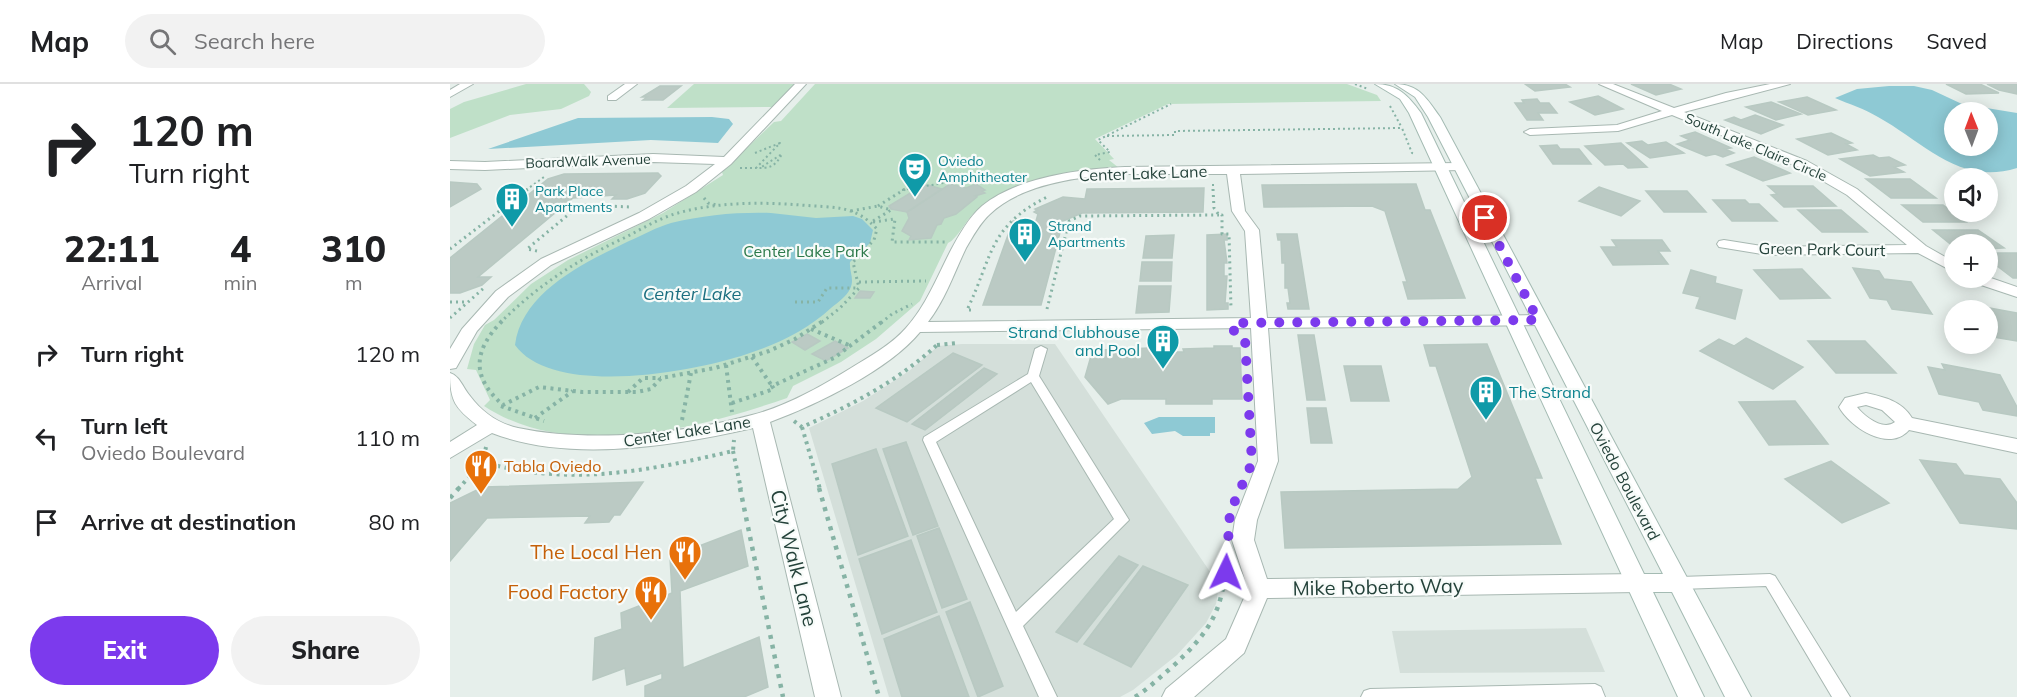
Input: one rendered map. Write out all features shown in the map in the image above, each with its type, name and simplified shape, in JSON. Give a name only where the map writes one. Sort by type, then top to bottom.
[{"type":"street","points":[[450,94],[468,84]]},
{"type":"street","points":[[612,98],[632,84]]},
{"type":"street","points":[[450,364],[470,329],[511,288],[546,262],[644,216],[734,164],[801,84]]},
{"type":"street","name":"Oviedo Boulevard","points":[[1380,84],[1404,97],[1450,167],[1538,320],[1680,583],[1738,697]]},
{"type":"street","name":"Oviedo Boulevard","points":[[1400,84],[1419,94],[1434,117],[1450,167],[1514,320],[1691,697]]},
{"type":"street","name":"South Lake Claire Circle","points":[[1604,84],[1803,164],[1828,177],[1852,192],[1921,249],[1944,262]]},
{"type":"street","points":[[1530,132],[1618,128],[1726,96],[1785,84]]},
{"type":"street","name":"BoardWalk Avenue","points":[[450,165],[485,166],[653,158],[734,164]]},
{"type":"street","name":"Center Lake Lane","points":[[450,379],[458,397],[489,434],[575,443],[617,443],[689,434],[760,419],[865,368],[898,344],[915,327],[940,291],[962,244],[979,216],[1014,193],[1070,176],[1111,172],[1233,177],[1450,167]]},
{"type":"street","points":[[1175,697],[1235,646],[1259,589],[1243,540],[1246,520],[1268,461],[1268,435],[1252,230],[1245,225],[1238,212],[1233,177]]},
{"type":"street","name":"Green Park Court","points":[[1724,244],[1768,251],[1921,249]]},
{"type":"street","points":[[1998,286],[2017,292]]},
{"type":"street","points":[[915,327],[1538,320]]},
{"type":"street","name":"City Walk Lane","points":[[760,419],[828,697]]},
{"type":"street","points":[[1905,423],[2017,446]]},
{"type":"street","points":[[450,451],[489,434]]},
{"type":"street","name":"Mike Roberto Way","points":[[1259,589],[1680,583]]},
{"type":"lane","points":[[1041,349],[1033,376],[929,440],[1048,697]]},
{"type":"lane","points":[[1014,624],[1122,520],[1033,376]]},
{"type":"lane","points":[[1680,583],[1770,580],[1841,697]]},
{"type":"lane","points":[[1370,697],[1594,692],[1596,697]]},
{"type":"path","points":[[1091,165],[1102,163],[1095,155],[1110,152],[1098,140],[1171,104]]},
{"type":"path","points":[[1107,136],[1175,135],[1176,131],[1402,128],[1412,153],[1415,154],[1411,157]]},
{"type":"path","points":[[755,153],[780,143],[758,168]]},
{"type":"path","points":[[734,164],[758,168],[774,168],[782,154],[758,168]]},
{"type":"path","points":[[450,249],[547,173]]},
{"type":"path","points":[[1233,177],[1213,184],[1214,208],[1219,215],[1222,215],[1222,234],[1229,234],[1233,323]]},
{"type":"path","points":[[850,211],[878,206],[906,188],[961,180]]},
{"type":"path","points":[[978,310],[967,310],[998,233],[1023,208],[1052,195]]},
{"type":"path","points":[[538,251],[527,249],[580,205],[616,204],[632,207]]},
{"type":"path","points":[[549,422],[503,405],[485,386],[481,376],[479,358],[485,340],[492,329],[515,306],[571,263],[668,216],[718,207],[756,204],[846,209],[876,220],[895,220],[892,242],[945,242]]},
{"type":"path","points":[[876,220],[891,210],[878,206]]},
{"type":"path","points":[[1060,325],[1047,309],[1069,221],[1080,216],[1219,215]]},
{"type":"path","points":[[859,288],[853,262],[857,255],[871,246],[876,238],[876,220]]},
{"type":"path","points":[[942,249],[950,232]]},
{"type":"path","points":[[858,280],[926,281],[922,290]]},
{"type":"path","points":[[795,302],[818,302],[827,288],[859,288]]},
{"type":"path","points":[[628,392],[636,382],[643,378],[661,378],[691,373],[752,356],[811,329],[836,312],[859,288]]},
{"type":"path","points":[[772,386],[834,358],[892,314],[918,299]]},
{"type":"path","points":[[450,302],[466,302]]},
{"type":"path","points":[[811,329],[852,346]]},
{"type":"path","points":[[937,345],[964,342]]},
{"type":"path","points":[[732,403],[774,389],[752,356]]},
{"type":"path","points":[[723,412],[732,410],[726,365]]},
{"type":"path","points":[[682,421],[691,373]]},
{"type":"path","points":[[503,405],[539,387],[573,391],[628,392],[651,388],[661,378]]},
{"type":"path","points":[[534,418],[573,391]]},
{"type":"path","points":[[670,423],[693,419]]},
{"type":"path","points":[[802,427],[879,697]]},
{"type":"path","points":[[450,498],[483,462],[489,434]]},
{"type":"path","points":[[734,439],[733,451],[783,697]]},
{"type":"path","points":[[483,462],[527,473],[593,475],[643,470],[733,451]]},
{"type":"path","points":[[1135,697],[1191,651],[1213,625],[1226,586],[1227,546]]},
{"type":"shaded area","points":[[1055,344],[1219,585],[1216,604],[1206,623],[1177,655],[1133,690],[1120,697],[889,697],[809,428],[863,401],[909,371],[938,346]]},
{"type":"shaded area","points":[[1586,628],[1605,672],[1400,673],[1392,631]]},
{"type":"green space","points":[[526,84],[584,84],[591,92],[589,96],[561,109],[510,115],[450,138],[450,109],[464,102]]},
{"type":"green space","points":[[694,84],[795,84],[773,107],[667,108]]},
{"type":"green space","name":"Center Lake Park","points":[[815,84],[1347,84],[1377,95],[1381,101],[1168,104],[1095,139],[1114,159],[1109,160],[1119,168],[1083,171],[1048,178],[1014,189],[982,206],[972,215],[956,237],[948,243],[920,301],[876,339],[841,362],[793,386],[787,398],[752,410],[674,429],[634,435],[594,436],[555,433],[518,423],[484,406],[490,400],[476,370],[467,369],[474,344],[485,325],[494,320],[531,284],[568,260],[663,213],[723,175],[722,172],[774,122],[781,121]]},
{"type":"water","points":[[1914,86],[1932,90],[1958,102],[1944,102],[1944,156],[1998,156],[1998,110],[2017,113],[2017,168],[1998,172],[1998,168],[1960,167],[1943,159],[1873,114],[1835,98],[1857,89]]},
{"type":"water","points":[[712,117],[729,119],[733,124],[718,143],[651,140],[488,149],[578,118]]},
{"type":"water","name":"Center Lake","points":[[771,213],[816,218],[853,216],[862,219],[873,230],[870,243],[850,262],[852,282],[847,294],[822,316],[792,336],[759,350],[694,368],[625,376],[591,376],[560,371],[534,361],[515,345],[520,326],[530,309],[543,294],[576,269],[594,259],[671,223],[721,215]]},
{"type":"water","points":[[1159,417],[1215,417],[1215,433],[1210,433],[1210,436],[1183,436],[1175,431],[1152,434],[1144,423]]},
{"type":"building","points":[[1525,84],[1565,84],[1570,87],[1535,91]]},
{"type":"building","points":[[1631,84],[1669,84],[1681,89],[1656,95]]},
{"type":"building","points":[[1946,84],[1980,84],[1999,93],[1966,94]]},
{"type":"building","points":[[1987,84],[2017,84],[2017,94],[1999,90]]},
{"type":"building","points":[[660,86],[681,86],[663,100],[643,100],[647,97],[642,97]]},
{"type":"building","points":[[1598,96],[1623,109],[1595,115],[1570,102]]},
{"type":"building","points":[[1807,97],[1836,110],[1808,115],[1779,102]]},
{"type":"building","points":[[1537,99],[1540,103],[1549,103],[1557,113],[1538,113],[1543,120],[1527,120],[1515,103]]},
{"type":"building","points":[[1771,102],[1801,114],[1776,120],[1746,107]]},
{"type":"building","points":[[1755,115],[1783,125],[1761,134],[1725,120],[1734,117],[1741,120]]},
{"type":"building","points":[[1695,132],[1731,148],[1725,149],[1734,153],[1723,157],[1715,154],[1706,156],[1677,144],[1690,140],[1681,136]]},
{"type":"building","points":[[1831,133],[1852,143],[1846,144],[1857,150],[1828,155],[1797,139]]},
{"type":"building","points":[[1642,141],[1648,145],[1666,142],[1684,153],[1650,158],[1627,143]]},
{"type":"building","points":[[1621,143],[1647,167],[1628,168],[1623,164],[1605,165],[1585,146]]},
{"type":"building","points":[[1557,145],[1560,149],[1579,149],[1591,164],[1553,164],[1540,146]]},
{"type":"building","points":[[1873,155],[1879,158],[1889,157],[1905,165],[1894,167],[1904,172],[1870,176],[1840,159]]},
{"type":"building","points":[[1754,157],[1790,173],[1763,181],[1727,165]]},
{"type":"building","name":"Park Place Apartments","points":[[658,173],[661,176],[645,193],[627,199],[612,199],[616,195],[573,198],[478,277],[491,277],[482,285],[460,293],[450,293],[450,258],[548,179],[564,174]]},
{"type":"building","points":[[1866,179],[1910,179],[1936,198],[1891,198]]},
{"type":"building","points":[[450,182],[477,184],[481,189],[450,207]]},
{"type":"building","points":[[950,184],[966,188],[976,184],[985,190],[982,191],[985,193],[975,196],[977,197],[956,214],[944,218],[941,224],[937,225],[931,238],[909,240],[911,236],[902,231],[909,218],[907,212]]},
{"type":"building","points":[[1416,184],[1425,210],[1430,210],[1465,298],[1408,299],[1403,282],[1407,282],[1385,211],[1372,206],[1264,207],[1262,185]]},
{"type":"building","name":"Oviedo Amphitheater","points":[[928,185],[942,189],[907,212],[891,209],[889,206],[922,186]]},
{"type":"building","points":[[1768,186],[1813,186],[1836,206],[1784,207],[1771,195],[1777,194]]},
{"type":"building","points":[[1599,187],[1640,201],[1621,216],[1579,201]]},
{"type":"building","name":"Strand Apartments","points":[[1204,188],[1203,212],[1082,213],[1063,221],[1041,305],[983,305],[1013,221],[1036,221],[1038,214],[1034,212],[1037,210],[1035,209],[1063,197],[1085,199],[1087,189]]},
{"type":"building","points":[[1646,191],[1687,191],[1706,212],[1664,212]]},
{"type":"building","points":[[1713,200],[1745,200],[1749,204],[1759,204],[1777,221],[1732,221]]},
{"type":"building","points":[[1902,205],[1944,206],[1944,222],[1923,222]]},
{"type":"building","points":[[1798,210],[1841,210],[1867,232],[1822,232]]},
{"type":"building","points":[[1933,230],[1978,230],[1984,234],[1944,234],[1944,239]]},
{"type":"building","points":[[1227,234],[1227,240],[1224,240],[1227,263],[1224,263],[1224,276],[1227,276],[1225,303],[1228,303],[1228,309],[1207,310],[1207,235]]},
{"type":"building","points":[[1277,234],[1297,234],[1309,309],[1288,309],[1287,303],[1290,303],[1288,288],[1285,288],[1285,263],[1282,263],[1281,240],[1278,240]]},
{"type":"building","points":[[1174,235],[1172,258],[1143,258],[1146,236]]},
{"type":"building","points":[[1612,240],[1662,240],[1670,251],[1658,251],[1668,264],[1613,265],[1601,247],[1617,247]]},
{"type":"building","points":[[1998,253],[2017,253],[2017,278],[2013,278],[1998,267]]},
{"type":"building","points":[[1142,262],[1172,262],[1171,281],[1140,281]]},
{"type":"building","points":[[1853,268],[1879,271],[1884,279],[1911,282],[1932,314],[1892,309],[1887,300],[1870,298]]},
{"type":"building","points":[[1802,269],[1830,298],[1780,299],[1754,270]]},
{"type":"building","points":[[1691,270],[1716,277],[1715,283],[1742,290],[1735,319],[1696,308],[1700,297],[1683,293]]},
{"type":"building","points":[[1139,286],[1171,286],[1169,312],[1136,313]]},
{"type":"building","points":[[860,291],[874,292],[870,298],[855,298]]},
{"type":"building","points":[[1998,310],[2017,313],[2017,341],[1998,338]]},
{"type":"building","points":[[807,334],[820,341],[805,350],[792,342]]},
{"type":"building","points":[[1298,335],[1314,335],[1325,400],[1307,400]]},
{"type":"building","points":[[1746,338],[1803,367],[1773,389],[1700,351],[1719,339],[1734,346]]},
{"type":"building","points":[[835,341],[848,348],[826,361],[812,354]]},
{"type":"building","points":[[1808,341],[1865,341],[1896,373],[1836,373]]},
{"type":"building","name":"The Strand","points":[[1487,344],[1542,478],[1535,478],[1561,544],[1285,548],[1281,492],[1458,489],[1472,477],[1436,366],[1430,366],[1424,345]]},
{"type":"building","name":"Strand Clubhouse and Pool","points":[[1214,346],[1240,348],[1242,399],[1212,399],[1212,404],[1166,404],[1166,399],[1121,399],[1108,404],[1085,377],[1091,356],[1101,356],[1102,350],[1150,348],[1167,349],[1167,352],[1184,352],[1183,349],[1214,348]]},
{"type":"building","points":[[953,353],[982,365],[907,422],[876,408]]},
{"type":"building","points":[[1942,364],[2000,375],[2017,407],[2017,416],[1983,410],[1979,402],[1939,394],[1928,367],[1945,370]]},
{"type":"building","points":[[1344,366],[1381,366],[1389,401],[1351,401]]},
{"type":"building","points":[[984,368],[997,374],[925,430],[912,424]]},
{"type":"building","points":[[1795,401],[1828,444],[1769,445],[1739,402]]},
{"type":"building","points":[[1307,408],[1326,408],[1332,443],[1311,443]]},
{"type":"building","points":[[906,442],[938,526],[913,535],[883,449]]},
{"type":"building","points":[[876,449],[908,536],[858,555],[832,464]]},
{"type":"building","points":[[1920,460],[1956,464],[1964,475],[2000,479],[2017,503],[2017,529],[1960,523]]},
{"type":"building","points":[[1831,461],[1889,503],[1842,523],[1785,479]]},
{"type":"building","points":[[643,482],[620,515],[614,515],[609,522],[585,523],[590,516],[487,518],[450,561],[450,503],[483,487]]},
{"type":"building","points":[[939,528],[967,599],[942,608],[917,536]]},
{"type":"building","name":"Food Factory","points":[[741,530],[748,566],[680,591],[683,668],[759,637],[768,687],[744,697],[645,697],[645,686],[662,679],[662,673],[627,685],[625,668],[593,680],[595,638],[622,629],[621,613],[672,593],[670,557]]},
{"type":"building","points":[[911,540],[937,612],[882,634],[859,559]]},
{"type":"building","points":[[1119,556],[1138,565],[1077,642],[1056,632]]},
{"type":"building","points":[[1143,566],[1188,585],[1131,667],[1084,644]]},
{"type":"building","points":[[970,602],[1003,686],[978,697],[946,612]]},
{"type":"building","points":[[939,616],[969,697],[902,697],[884,639]]},
{"type":"place","name":"Oviedo Amphitheater","points":[[915,198]]},
{"type":"place","name":"Park Place Apartments","points":[[512,228]]},
{"type":"place","name":"Strand Apartments","points":[[1025,263]]},
{"type":"place","name":"Strand Clubhouse and Pool","points":[[1163,370]]},
{"type":"place","name":"The Strand","points":[[1486,421]]},
{"type":"place","name":"Tabla Oviedo","points":[[481,495]]},
{"type":"place","name":"The Local Hen","points":[[685,581]]},
{"type":"place","name":"Food Factory","points":[[651,621]]},
{"type":"route","points":[[1226,572],[1230,512],[1252,463],[1245,339],[1234,331],[1233,323],[1538,320],[1485,218]]}]
